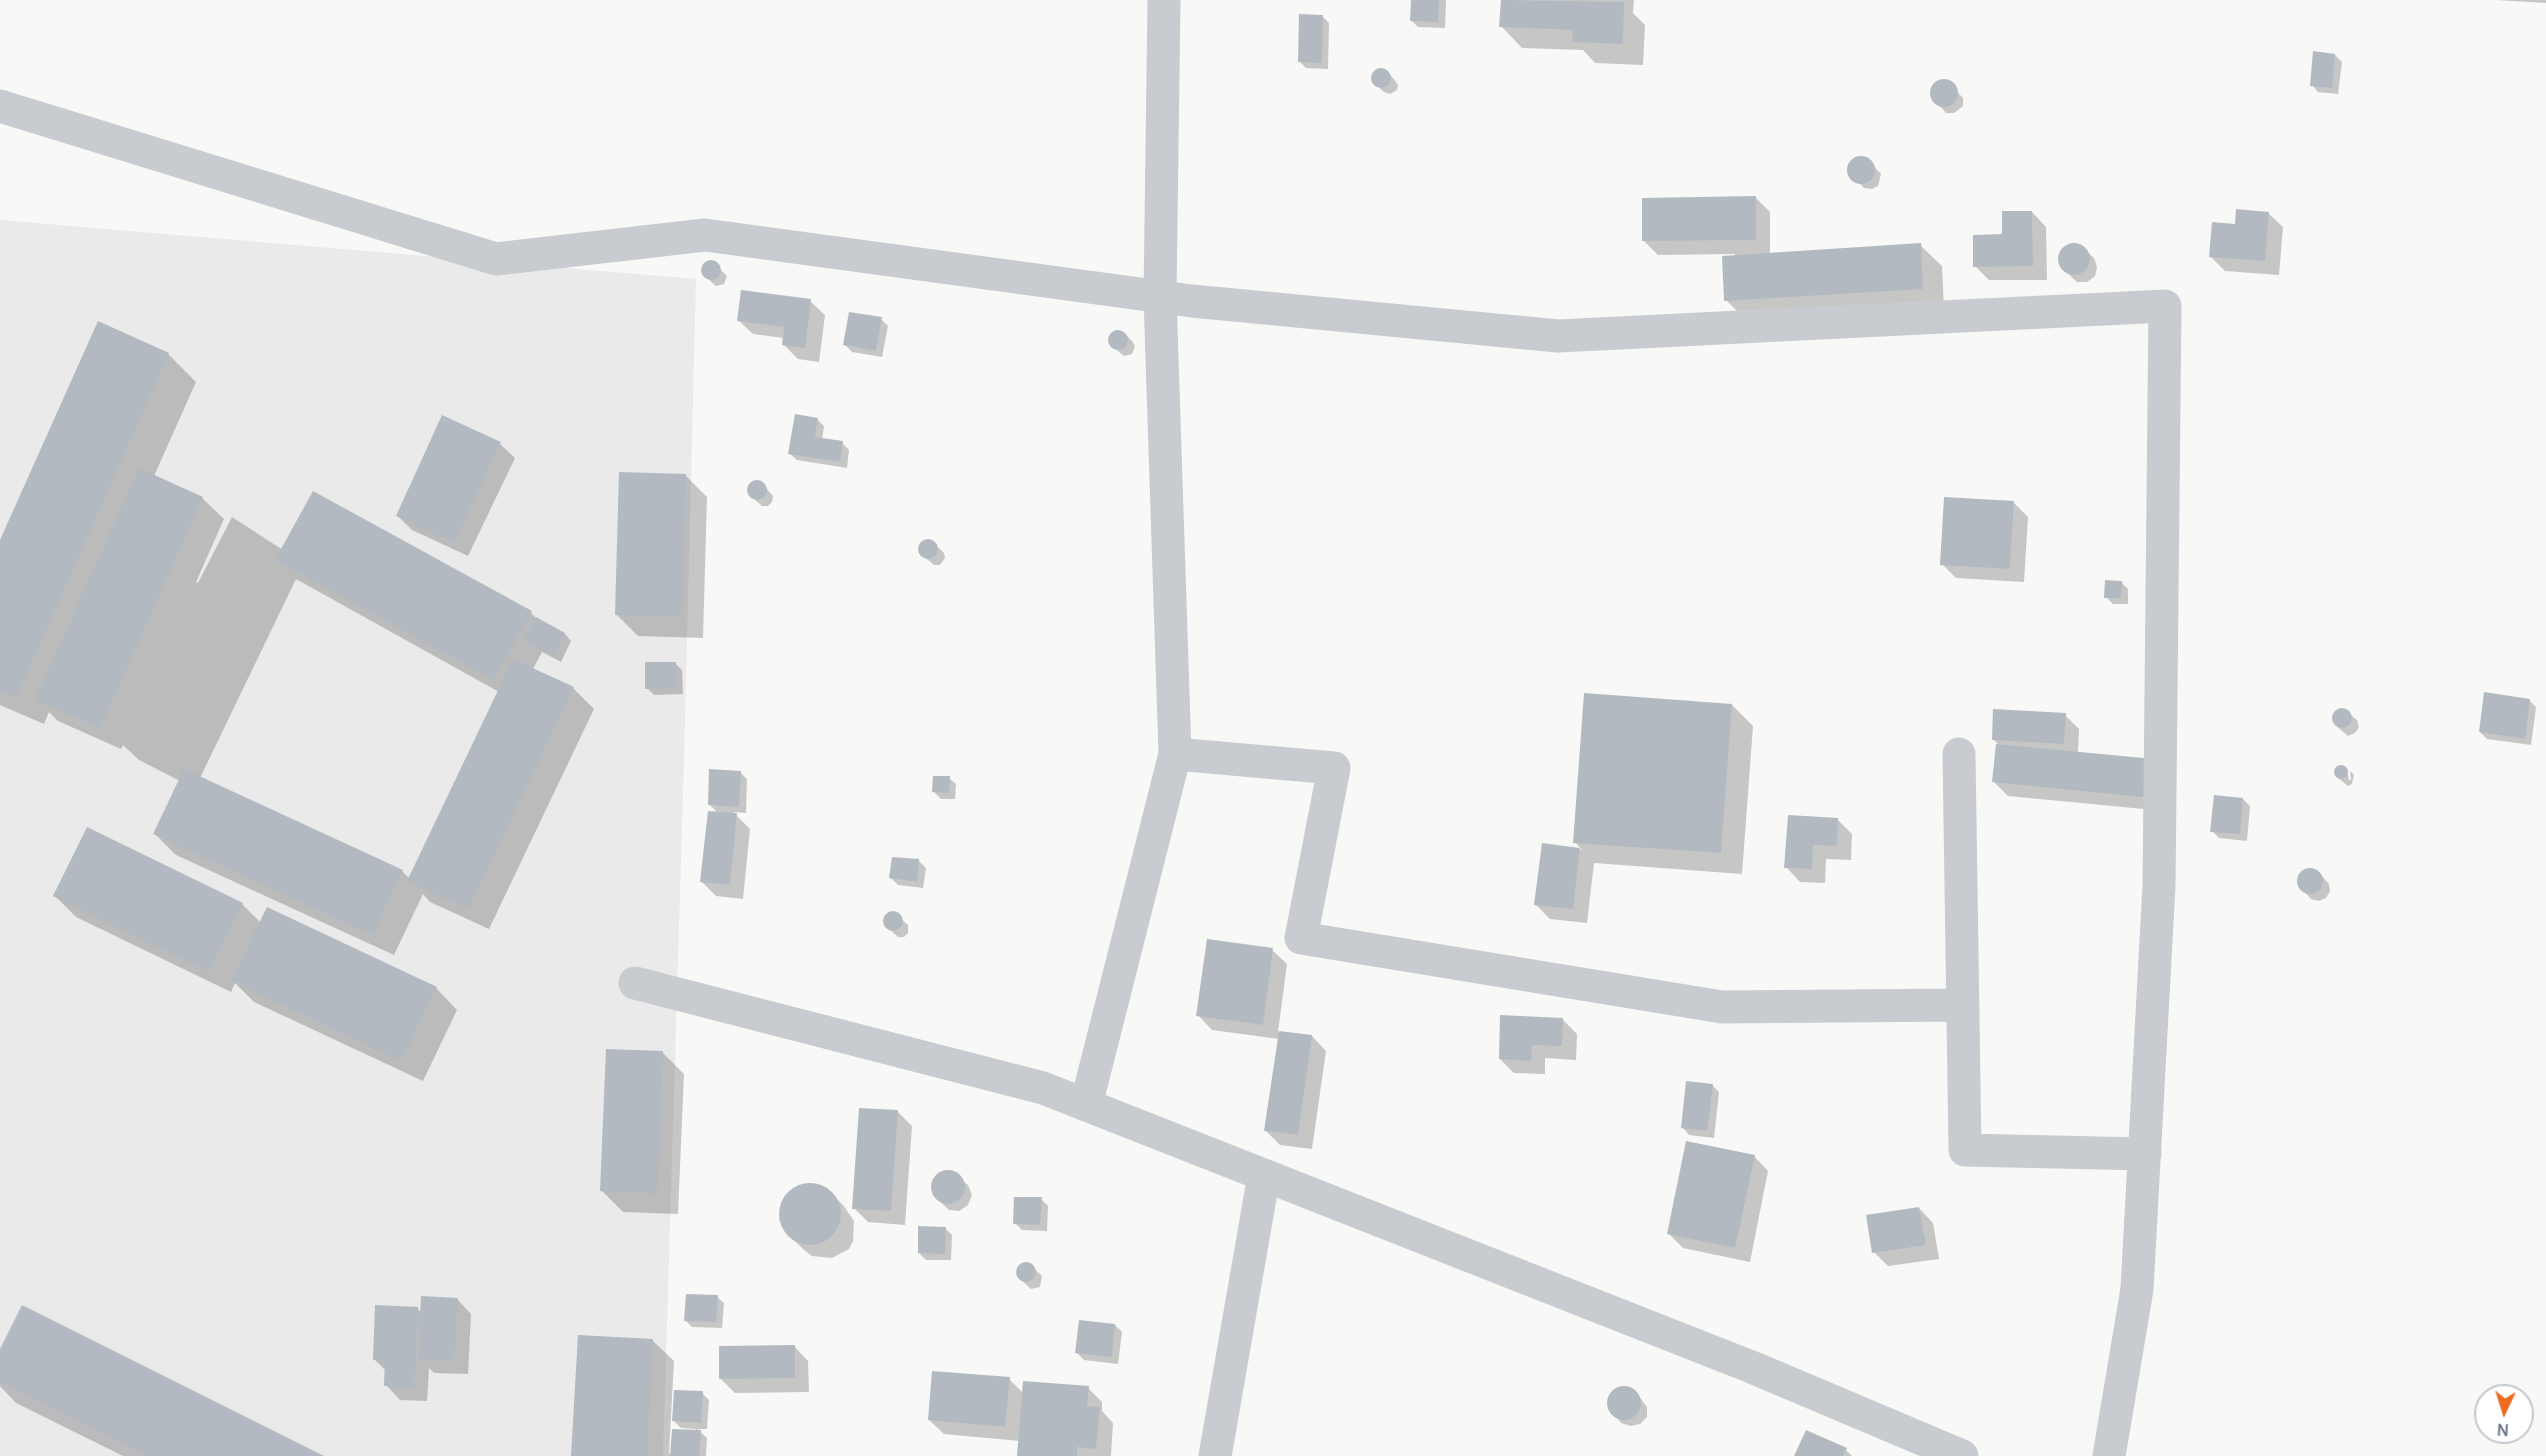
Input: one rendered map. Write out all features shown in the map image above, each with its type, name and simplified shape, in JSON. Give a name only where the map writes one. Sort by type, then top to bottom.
[{"type":"street","points":[[1086,1105],[1175,754],[1160,297],[1164,0]]},
{"type":"street","points":[[0,106],[496,259],[705,235],[1160,297],[1558,336],[2165,306],[2159,886],[2137,1289],[2109,1456]]},
{"type":"street","points":[[1175,754],[1334,768],[1301,938],[1722,1007],[1963,1005]]},
{"type":"street","points":[[1959,754],[1965,1150],[2145,1154]]},
{"type":"street","points":[[635,983],[1043,1088],[1754,1368],[1962,1456]]},
{"type":"street","points":[[1215,1456],[1264,1175]]},
{"type":"shaded area","points":[[0,220],[696,279],[663,1456],[0,1456]]},
{"type":"building","points":[[1411,0],[1439,0],[1438,22],[1410,21]]},
{"type":"building","points":[[1501,0],[1624,2],[1623,44],[1572,42],[1573,30],[1499,27]]},
{"type":"building","points":[[1299,14],[1323,15],[1322,63],[1298,62]]},
{"type":"building","points":[[2313,51],[2335,54],[2332,88],[2310,86]]},
{"type":"building","points":[[1381,68],[1388,71],[1391,78],[1388,85],[1381,88],[1374,85],[1371,78],[1374,71]]},
{"type":"building","points":[[1944,79],[1954,83],[1958,93],[1954,103],[1944,107],[1934,103],[1930,93],[1934,83]]},
{"type":"building","points":[[1861,156],[1871,160],[1875,170],[1871,180],[1861,184],[1851,180],[1847,170],[1851,160]]},
{"type":"building","points":[[1756,196],[1756,240],[1642,241],[1642,198]]},
{"type":"building","points":[[2236,209],[2269,212],[2265,261],[2209,257],[2212,222],[2235,224]]},
{"type":"building","points":[[2002,211],[2032,211],[2033,266],[1973,267],[1973,235],[2002,234]]},
{"type":"building","points":[[1921,243],[1923,289],[1724,301],[1722,256]]},
{"type":"building","points":[[2074,243],[2086,247],[2090,259],[2086,271],[2074,275],[2062,271],[2058,259],[2062,247]]},
{"type":"building","points":[[707,260],[715,260],[721,266],[721,274],[715,280],[707,280],[701,274],[701,266]]},
{"type":"building","points":[[741,290],[811,299],[805,348],[782,345],[784,327],[737,321]]},
{"type":"building","points":[[849,312],[882,317],[876,351],[843,345]]},
{"type":"building","points":[[98,321],[169,353],[16,698],[0,691],[0,540]]},
{"type":"building","points":[[1114,330],[1122,330],[1128,336],[1128,344],[1122,350],[1114,350],[1108,344],[1108,336]]},
{"type":"building","points":[[795,414],[818,418],[815,437],[843,441],[840,462],[788,454]]},
{"type":"building","points":[[442,415],[501,442],[454,543],[396,516]]},
{"type":"building","points":[[139,468],[203,497],[100,728],[35,700]]},
{"type":"building","points":[[619,472],[686,474],[682,617],[615,615]]},
{"type":"building","points":[[757,480],[764,483],[767,490],[764,497],[757,500],[750,497],[747,490],[750,483]]},
{"type":"building","points":[[313,491],[532,611],[494,680],[275,560]]},
{"type":"building","points":[[1944,497],[2014,501],[2010,569],[1940,565]]},
{"type":"building","points":[[924,539],[932,539],[938,545],[938,553],[932,559],[924,559],[918,553],[918,545]]},
{"type":"building","points":[[2105,580],[2122,581],[2121,598],[2104,598]]},
{"type":"building","points":[[536,617],[565,633],[553,656],[523,640]]},
{"type":"building","points":[[513,659],[574,687],[468,909],[407,881]]},
{"type":"building","points":[[645,662],[676,662],[676,688],[645,689]]},
{"type":"building","points":[[2484,692],[2530,699],[2525,739],[2479,732]]},
{"type":"building","points":[[1584,693],[1732,704],[1721,853],[1573,843]]},
{"type":"building","points":[[2338,708],[2346,708],[2352,714],[2352,722],[2346,728],[2338,728],[2332,722],[2332,714]]},
{"type":"building","points":[[1993,709],[2066,713],[2064,744],[1992,740]]},
{"type":"building","points":[[1996,744],[2154,759],[2151,798],[1992,782]]},
{"type":"building","points":[[2338,765],[2344,765],[2348,772],[2344,779],[2338,779],[2334,775],[2334,769]]},
{"type":"building","points":[[184,769],[403,870],[372,935],[153,834]]},
{"type":"building","points":[[709,769],[741,771],[739,807],[708,805]]},
{"type":"building","points":[[933,776],[950,776],[949,793],[932,792]]},
{"type":"building","points":[[2214,795],[2243,798],[2240,834],[2210,832]]},
{"type":"building","points":[[708,811],[737,813],[730,885],[700,882]]},
{"type":"building","points":[[1788,815],[1838,818],[1837,846],[1813,845],[1812,869],[1784,868]]},
{"type":"building","points":[[87,827],[243,903],[209,972],[53,896]]},
{"type":"building","points":[[1542,843],[1580,848],[1573,909],[1534,905]]},
{"type":"building","points":[[892,857],[919,859],[917,882],[889,878]]},
{"type":"building","points":[[2310,868],[2319,872],[2323,881],[2319,890],[2310,894],[2301,890],[2297,881],[2301,872]]},
{"type":"building","points":[[267,907],[437,987],[401,1061],[231,981]]},
{"type":"building","points":[[889,911],[897,911],[903,917],[903,925],[897,931],[889,931],[883,925],[883,917]]},
{"type":"building","points":[[1207,939],[1273,948],[1263,1025],[1196,1016]]},
{"type":"building","points":[[1500,1015],[1563,1018],[1562,1046],[1532,1045],[1531,1061],[1499,1059]]},
{"type":"building","points":[[1279,1031],[1312,1035],[1298,1135],[1264,1131]]},
{"type":"building","points":[[606,1049],[663,1051],[657,1194],[600,1191]]},
{"type":"building","points":[[1686,1081],[1713,1084],[1707,1131],[1681,1128]]},
{"type":"building","points":[[859,1108],[898,1110],[891,1211],[852,1209]]},
{"type":"building","points":[[1686,1141],[1755,1155],[1735,1248],[1667,1234]]},
{"type":"building","points":[[948,1170],[960,1175],[965,1187],[960,1199],[948,1204],[936,1199],[931,1187],[936,1175]]},
{"type":"building","points":[[810,1183],[822,1185],[832,1192],[839,1202],[841,1214],[839,1226],[832,1236],[822,1243],[810,1245],[798,1243],[788,1236],[781,1226],[779,1214],[781,1202],[788,1192],[798,1185]]},
{"type":"building","points":[[1014,1197],[1042,1197],[1040,1225],[1013,1224]]},
{"type":"building","points":[[1919,1207],[1926,1245],[1872,1253],[1866,1215]]},
{"type":"building","points":[[918,1226],[946,1227],[945,1254],[918,1253]]},
{"type":"building","points":[[1026,1262],[1033,1265],[1036,1272],[1033,1279],[1026,1282],[1019,1279],[1016,1272],[1019,1265]]},
{"type":"building","points":[[686,1294],[718,1295],[716,1322],[684,1321]]},
{"type":"building","points":[[421,1296],[458,1298],[454,1361],[418,1359]]},
{"type":"building","points":[[22,1305],[324,1456],[148,1456],[0,1382],[0,1349]]},
{"type":"building","points":[[375,1305],[418,1307],[414,1387],[384,1386],[385,1360],[373,1360]]},
{"type":"building","points":[[1079,1320],[1115,1324],[1112,1357],[1075,1353]]},
{"type":"building","points":[[578,1335],[653,1339],[647,1456],[571,1456]]},
{"type":"building","points":[[795,1345],[795,1378],[719,1379],[719,1346]]},
{"type":"building","points":[[932,1371],[1010,1377],[1005,1427],[928,1420]]},
{"type":"building","points":[[1023,1381],[1089,1386],[1087,1406],[1100,1407],[1096,1449],[1077,1447],[1077,1456],[1017,1456]]},
{"type":"building","points":[[1624,1386],[1636,1391],[1641,1403],[1636,1415],[1624,1420],[1612,1415],[1607,1403],[1612,1391]]},
{"type":"building","points":[[674,1390],[703,1391],[701,1423],[672,1421]]},
{"type":"building","points":[[672,1429],[701,1430],[699,1456],[670,1456]]},
{"type":"building","points":[[1806,1430],[1847,1448],[1843,1456],[1794,1456]]}]
